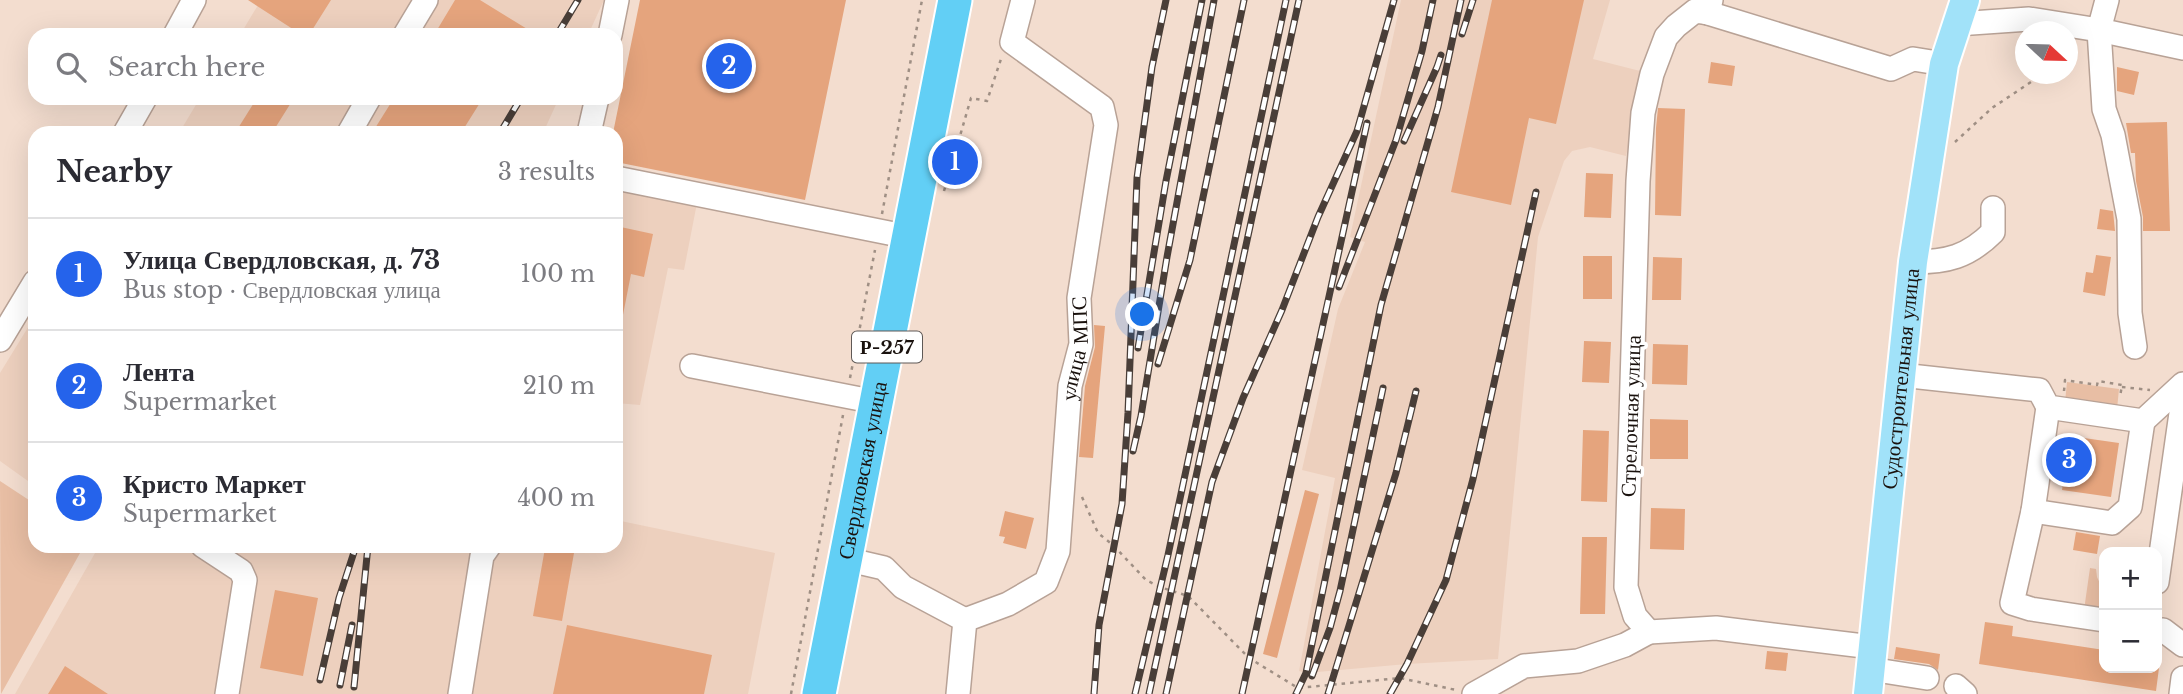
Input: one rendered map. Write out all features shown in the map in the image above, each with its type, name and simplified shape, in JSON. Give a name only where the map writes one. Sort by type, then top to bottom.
[{"type":"highway","name":"Свердловская улица","points":[[819,694],[845,559],[861,399],[909,237],[954,0]]},
{"type":"main road","name":"Судостроительная улица","points":[[1870,670],[1913,262],[1944,64],[1961,12]]},
{"type":"street","points":[[179,28],[194,0]]},
{"type":"street","points":[[409,28],[426,0]]},
{"type":"street","points":[[611,28],[617,0]]},
{"type":"street","points":[[1012,41],[1023,0]]},
{"type":"street","points":[[2107,0],[2099,30],[2104,109],[2113,135],[2129,219],[2130,313],[2135,347]]},
{"type":"street","points":[[1709,7],[1891,69],[1913,59],[1944,64]]},
{"type":"street","name":"Стрелочная улица","points":[[1649,632],[1635,616],[1626,587],[1638,181],[1643,113],[1652,74],[1666,37],[1695,11],[1709,7]]},
{"type":"street","points":[[1961,12],[2099,30],[2183,48]]},
{"type":"street","name":"улица МПС","points":[[965,620],[1008,604],[1046,582],[1058,551],[1070,386],[1081,344],[1079,299],[1106,125],[1102,107],[1012,41]]},
{"type":"street","points":[[129,126],[141,105]]},
{"type":"street","points":[[353,126],[365,105]]},
{"type":"street","points":[[591,126],[595,105]]},
{"type":"street","points":[[623,179],[909,237]]},
{"type":"street","points":[[1913,262],[1945,261],[1970,251],[1993,232],[1993,208]]},
{"type":"street","points":[[0,340],[28,294]]},
{"type":"street","points":[[692,366],[861,399]]},
{"type":"street","points":[[1901,375],[2039,390],[2055,408],[2143,421]]},
{"type":"street","points":[[2033,512],[2112,523],[2130,507],[2143,421],[2183,384]]},
{"type":"street","points":[[2162,547],[2183,399]]},
{"type":"street","points":[[2055,408],[2012,604],[2099,620]]},
{"type":"street","points":[[214,553],[241,571],[245,580],[227,694]]},
{"type":"street","points":[[460,694],[483,553]]},
{"type":"street","points":[[845,559],[884,568],[903,587],[965,620],[958,694]]},
{"type":"street","points":[[2162,627],[2183,645]]},
{"type":"street","points":[[1467,693],[1524,666],[1578,661],[1625,645],[1649,632],[1716,628],[1870,670],[1927,678]]},
{"type":"street","points":[[2181,694],[2183,678]]},
{"type":"path","points":[[881,218],[922,0]]},
{"type":"path","points":[[968,111],[971,98],[987,101],[999,60],[1012,41]]},
{"type":"path","points":[[791,694],[861,399],[877,242]]},
{"type":"path","points":[[2055,408],[2065,380],[2097,385],[2098,381],[2122,387],[2154,390]]},
{"type":"path","points":[[2120,398],[2122,387]]},
{"type":"path","points":[[1063,468],[1079,490],[1098,533],[1146,580],[1188,596],[1249,658],[1298,688],[1399,678],[1467,693]]},
{"type":"shaded area","points":[[261,0],[604,0],[591,28],[244,28]]},
{"type":"shaded area","points":[[1401,0],[1610,0],[1593,59],[1644,72],[1626,156],[1590,147],[1572,151],[1564,161],[1538,237],[1498,659],[1306,673],[1299,671],[1335,478],[1302,470],[1338,309],[1365,242],[1350,237]]},
{"type":"shaded area","points":[[196,105],[556,105],[546,126],[183,126]]},
{"type":"shaded area","points":[[623,188],[697,203],[684,270],[668,268],[640,405],[623,404]]},
{"type":"shaded area","points":[[28,327],[28,481],[0,461],[0,373]]},
{"type":"shaded area","points":[[2067,382],[2119,389],[2117,409],[2065,402]]},
{"type":"shaded area","points":[[0,481],[28,499],[28,553],[80,553],[1,694]]},
{"type":"shaded area","points":[[623,521],[775,553],[748,694],[15,694],[95,553],[623,553]]},
{"type":"shaded area","points":[[2090,568],[2096,569],[2099,581],[2099,612],[2084,610]]},
{"type":"building","points":[[248,0],[331,0],[313,28],[291,28]]},
{"type":"building","points":[[455,0],[480,0],[526,28],[438,28]]},
{"type":"building","points":[[640,0],[846,0],[805,200],[623,163],[623,126],[614,126],[619,105],[623,105],[623,84]]},
{"type":"building","points":[[1492,0],[1584,0],[1556,124],[1529,118],[1511,205],[1451,192]]},
{"type":"building","points":[[1711,62],[1735,66],[1732,86],[1708,83]]},
{"type":"building","points":[[2117,67],[2139,72],[2134,95],[2117,91]]},
{"type":"building","points":[[253,105],[290,105],[276,126],[239,126]]},
{"type":"building","points":[[390,105],[479,105],[465,126],[376,126]]},
{"type":"building","points":[[1658,108],[1685,109],[1681,216],[1655,215]]},
{"type":"building","points":[[2167,122],[2170,231],[2143,231],[2135,153],[2131,153],[2126,123]]},
{"type":"building","points":[[1586,173],[1613,174],[1611,218],[1584,217]]},
{"type":"building","points":[[2100,209],[2113,211],[2115,231],[2097,229]]},
{"type":"building","points":[[623,228],[653,234],[644,277],[631,274],[623,315]]},
{"type":"building","points":[[2096,255],[2111,257],[2105,296],[2083,292],[2086,272],[2093,273]]},
{"type":"building","points":[[1583,256],[1612,256],[1612,299],[1583,299]]},
{"type":"building","points":[[1653,257],[1682,258],[1681,300],[1652,300]]},
{"type":"building","points":[[1094,325],[1105,326],[1093,458],[1079,457],[1085,386],[1095,347]]},
{"type":"building","points":[[1584,341],[1611,342],[1609,383],[1582,382]]},
{"type":"building","points":[[1653,344],[1688,345],[1687,385],[1652,384]]},
{"type":"building","points":[[1650,419],[1688,420],[1688,459],[1650,459]]},
{"type":"building","points":[[1583,430],[1609,431],[1607,502],[1581,501]]},
{"type":"building","points":[[2070,436],[2119,443],[2111,497],[2062,490]]},
{"type":"building","points":[[1305,490],[1319,494],[1277,658],[1263,654]]},
{"type":"building","points":[[1651,508],[1685,509],[1684,550],[1650,549]]},
{"type":"building","points":[[1005,511],[1034,518],[1026,549],[1003,543],[1005,537],[999,536]]},
{"type":"building","points":[[2076,532],[2100,536],[2097,554],[2073,550]]},
{"type":"building","points":[[1582,537],[1607,537],[1605,614],[1580,614]]},
{"type":"building","points":[[544,553],[574,553],[562,621],[533,616]]},
{"type":"building","points":[[275,590],[318,598],[303,676],[260,668]]},
{"type":"building","points":[[1985,622],[2013,626],[2012,636],[2099,649],[2099,673],[2158,673],[2156,691],[1979,664]]},
{"type":"building","points":[[567,625],[712,655],[704,694],[553,694]]},
{"type":"building","points":[[1896,647],[1940,654],[1938,670],[1929,664],[1894,659]]},
{"type":"building","points":[[1767,651],[1788,653],[1786,671],[1765,669]]},
{"type":"building","points":[[65,666],[108,694],[48,694]]},
{"type":"railway","points":[[561,28],[578,0]]},
{"type":"railway","points":[[1094,694],[1099,625],[1122,504],[1137,178],[1152,67],[1166,0]]},
{"type":"railway","points":[[1138,348],[1166,181],[1202,0]]},
{"type":"railway","points":[[1133,451],[1214,0]]},
{"type":"railway","points":[[1158,364],[1190,260],[1244,0]]},
{"type":"railway","points":[[1135,694],[1168,555],[1286,0]]},
{"type":"railway","points":[[1149,694],[1299,0]]},
{"type":"railway","points":[[1166,694],[1212,482],[1243,398],[1357,131],[1394,0]]},
{"type":"railway","points":[[1339,287],[1396,140],[1422,51],[1433,0]]},
{"type":"railway","points":[[1296,694],[1306,673],[1381,305],[1438,107],[1461,0]]},
{"type":"railway","points":[[1462,34],[1473,0]]},
{"type":"railway","points":[[1404,141],[1441,55]]},
{"type":"railway","points":[[504,126],[517,105]]},
{"type":"railway","points":[[1242,694],[1367,123]]},
{"type":"railway","points":[[1390,694],[1446,580],[1473,479],[1536,192]]},
{"type":"railway","points":[[1312,676],[1340,591],[1383,388]]},
{"type":"railway","points":[[1328,694],[1396,473],[1416,391]]},
{"type":"railway","points":[[320,680],[339,598],[354,553]]},
{"type":"railway","points":[[354,687],[367,553]]},
{"type":"railway","points":[[340,685],[352,625]]},
{"type":"place","name":"Лента","points":[[729,66]]},
{"type":"place","name":"Улица Свердловская, д. 73","points":[[955,162]]},
{"type":"place","name":"Кристо Маркет","points":[[2069,460]]}]
